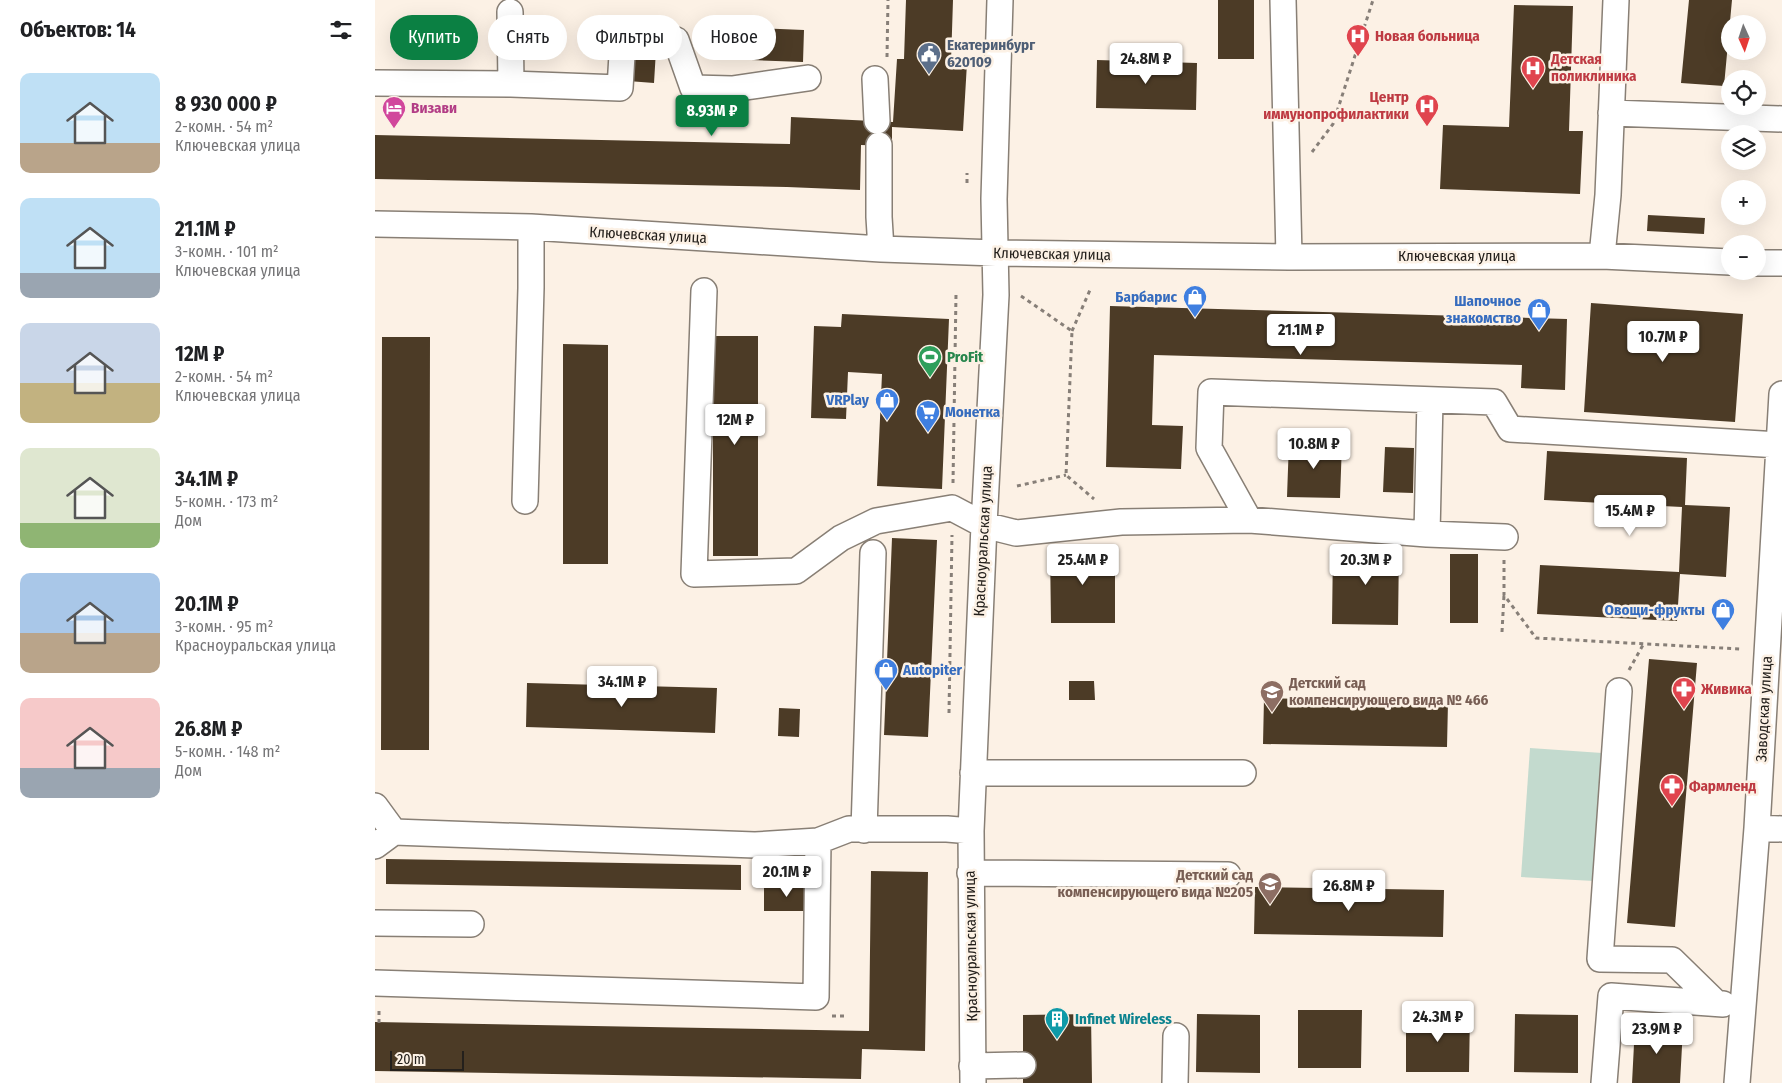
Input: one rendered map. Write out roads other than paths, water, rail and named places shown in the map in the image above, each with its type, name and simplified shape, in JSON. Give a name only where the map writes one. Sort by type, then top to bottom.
[{"type":"street","name":"Красноуральская улица","points":[[972,1074],[971,831],[996,295],[995,198],[1000,0]]},
{"type":"street","points":[[1283,0],[1289,257]]},
{"type":"street","points":[[1602,256],[1608,195],[1617,0]]},
{"type":"street","points":[[510,12],[511,84]]},
{"type":"street","points":[[375,83],[511,84],[621,88],[623,38],[676,40],[693,88],[732,89],[808,78]]},
{"type":"street","points":[[875,79],[877,121]]},
{"type":"street","points":[[1611,113],[1782,119]]},
{"type":"street","points":[[879,145],[881,249]]},
{"type":"street","name":"Ключевская улица","points":[[375,224],[531,227],[881,249],[996,253],[1289,257],[1602,256],[1721,262]]},
{"type":"street","points":[[525,501],[531,227]]},
{"type":"street","points":[[1766,263],[1782,263]]},
{"type":"street","points":[[704,291],[694,574],[795,571],[841,538],[876,521],[952,508],[984,525],[1016,533],[1121,522],[1249,520],[1427,534],[1505,537]]},
{"type":"street","points":[[1249,520],[1209,448],[1211,392],[1494,402],[1511,429],[1779,445]]},
{"type":"street","name":"Заводская улица","points":[[1737,1083],[1778,544],[1779,445],[1782,394]]},
{"type":"street","points":[[1427,534],[1430,400]]},
{"type":"street","points":[[864,830],[873,553]]},
{"type":"street","points":[[1619,691],[1600,959],[1672,960],[1716,1003]]},
{"type":"street","points":[[973,772],[1243,773]]},
{"type":"street","points":[[375,806],[385,839],[755,845],[818,841],[849,830],[947,829],[971,831]]},
{"type":"street","points":[[1757,828],[1782,829]]},
{"type":"street","points":[[375,983],[816,997],[818,841]]},
{"type":"street","points":[[970,873],[1229,875]]},
{"type":"street","points":[[375,923],[471,924]]},
{"type":"street","points":[[1603,1083],[1611,996],[1742,1006]]},
{"type":"street","points":[[1175,1083],[1176,1036]]},
{"type":"street","points":[[972,1074],[1023,1065]]},
{"type":"place","name":"Новая больница","points":[[1358,57]]},
{"type":"place","name":"Екатеринбург 620109","points":[[929,75]]},
{"type":"place","name":"Детская поликлиника","points":[[1533,89]]},
{"type":"place","name":"Центр иммунопрофилактики","points":[[1427,127]]},
{"type":"place","name":"Визави","points":[[394,129]]},
{"type":"place","name":"Барбарис","points":[[1195,318]]},
{"type":"place","name":"Шапочное знакомство","points":[[1539,331]]},
{"type":"place","name":"ProFit","points":[[930,378]]},
{"type":"place","name":"VRPlay","points":[[887,421]]},
{"type":"place","name":"Монетка","points":[[928,433]]},
{"type":"place","name":"Овощи-фрукты","points":[[1723,631]]},
{"type":"place","name":"Autopiter","points":[[886,691]]},
{"type":"place","name":"Живика","points":[[1684,710]]},
{"type":"place","name":"Детский сад компенсирующего вида № 466","points":[[1272,713]]},
{"type":"place","name":"Фармленд","points":[[1672,807]]},
{"type":"place","name":"Детский сад компенсирующего вида №205","points":[[1270,905]]},
{"type":"place","name":"Infinet Wireless","points":[[1057,1040]]}]
